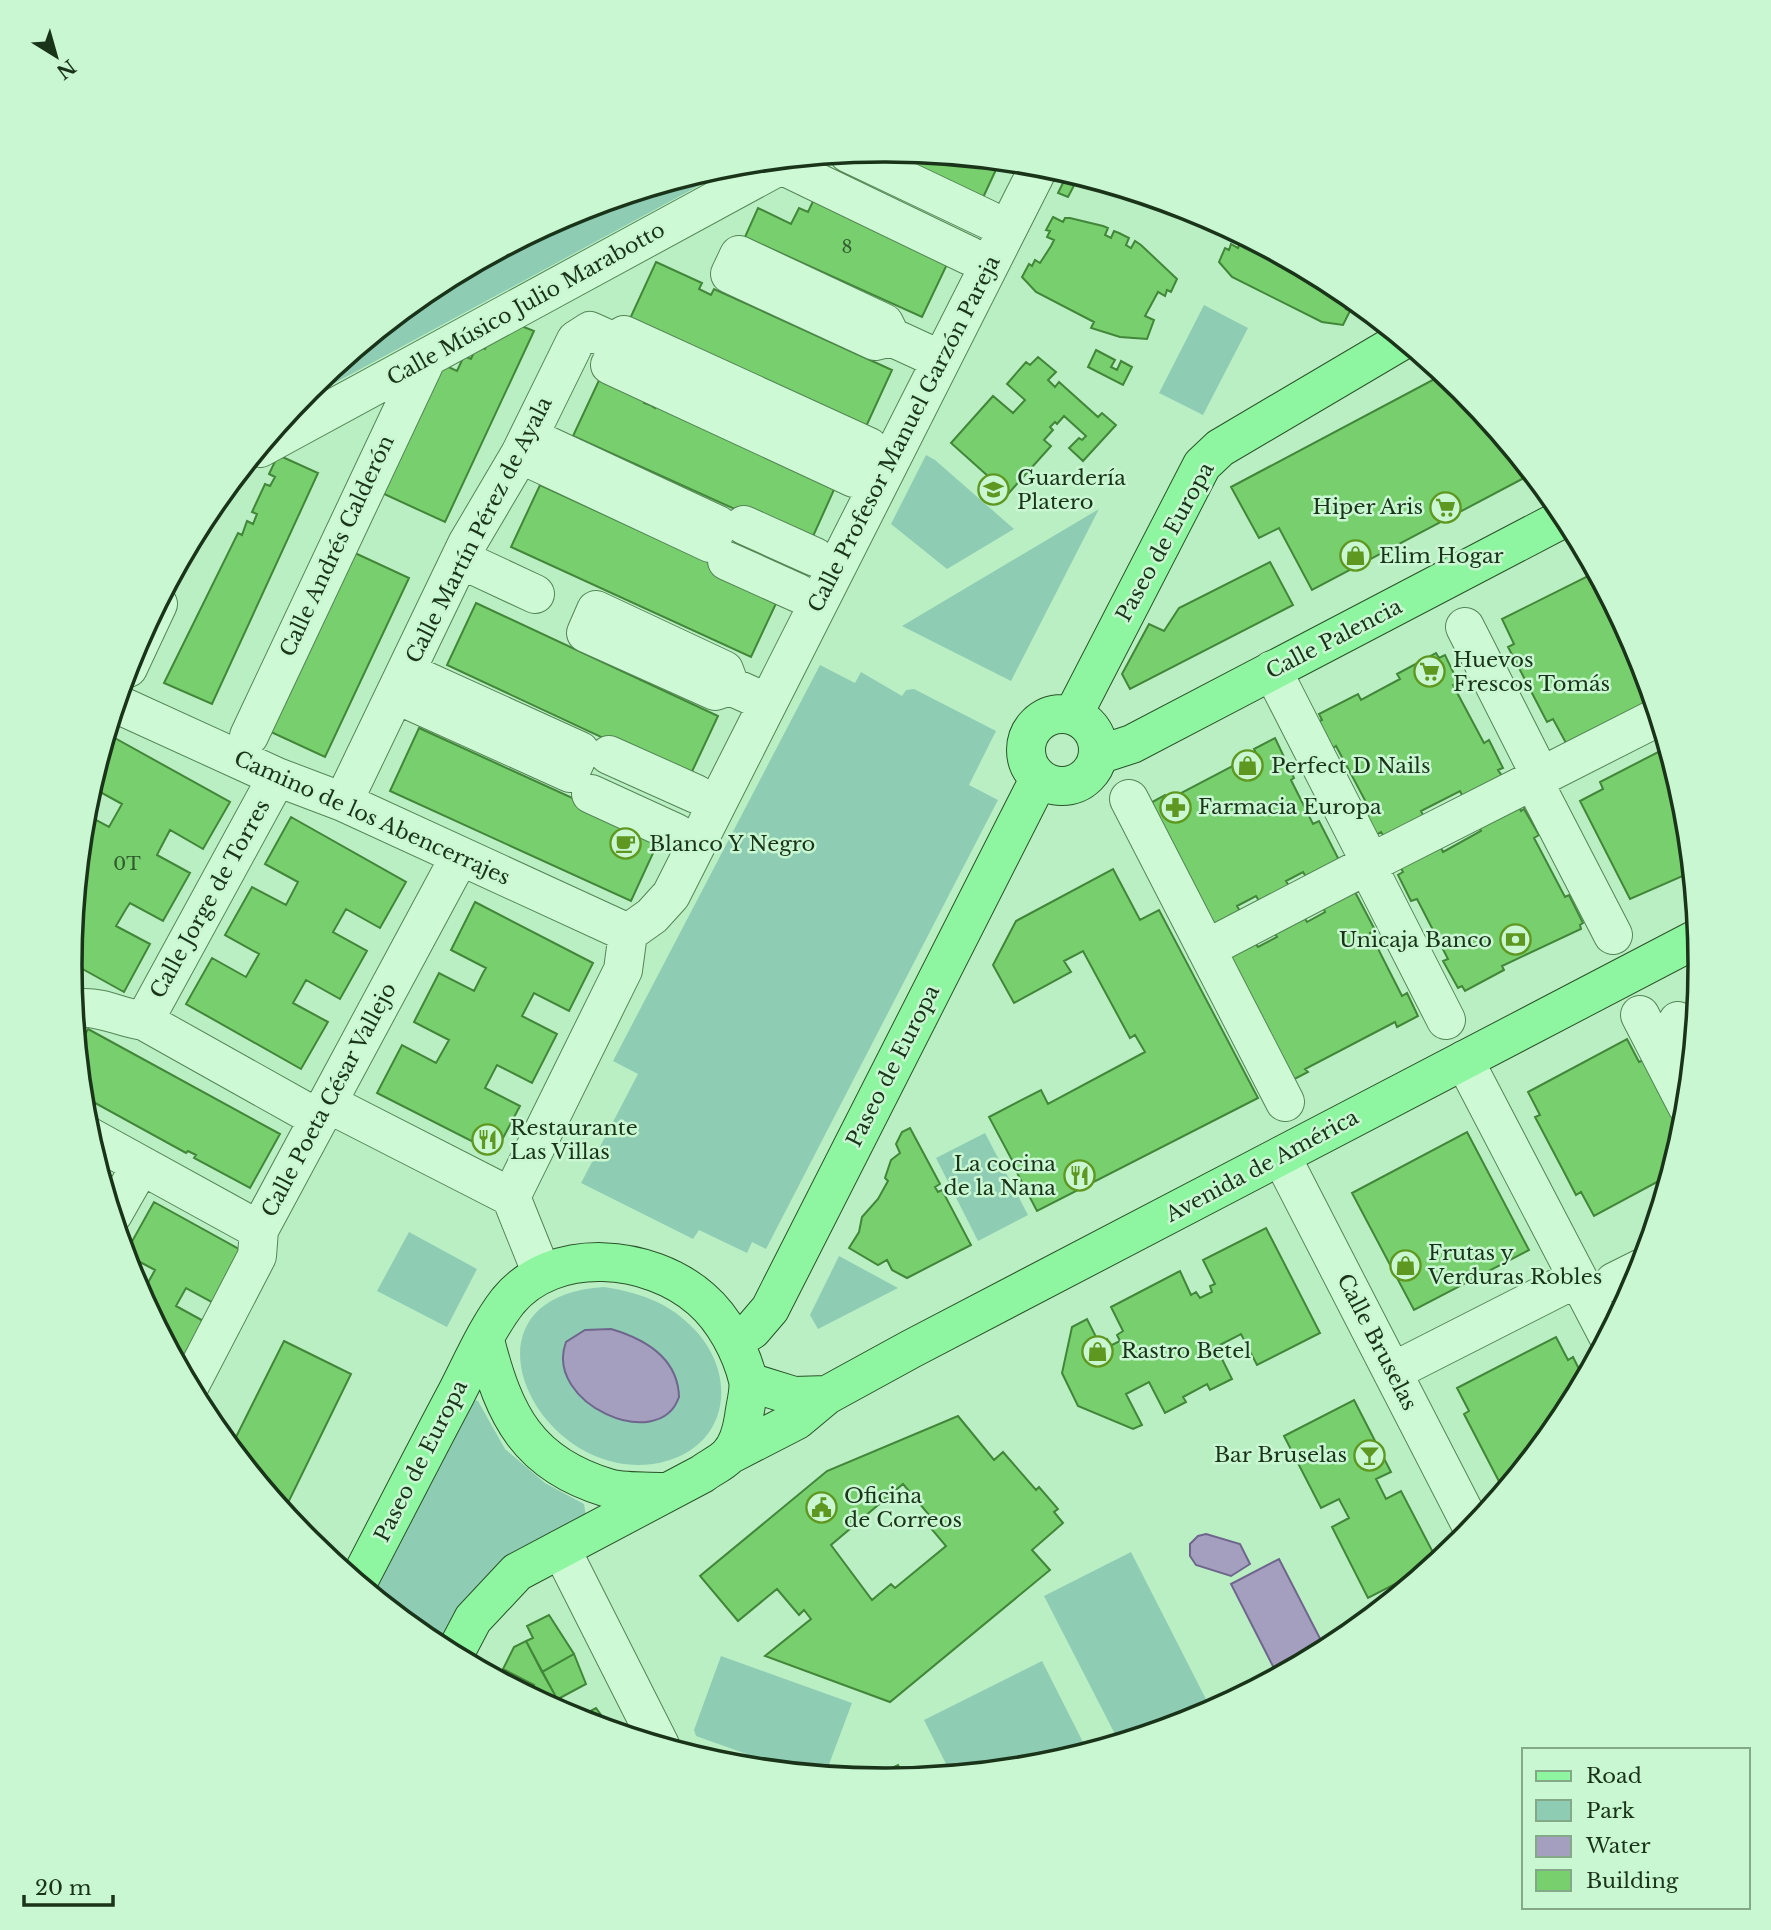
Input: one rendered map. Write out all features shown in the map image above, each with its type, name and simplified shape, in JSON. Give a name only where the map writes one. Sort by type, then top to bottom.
[{"type":"main road","name":"Paseo de Europa","points":[[1073,715],[1202,465],[1220,448],[1395,345]]},
{"type":"main road","name":"Calle Palencia","points":[[1098,755],[1132,744],[1555,523]]},
{"type":"main road","points":[[1073,715],[1082,719],[1095,734],[1098,755],[1089,775],[1081,782],[1059,787],[1039,779],[1026,758],[1030,734],[1048,717],[1073,715]]},
{"type":"main road","name":"Paseo de Europa","points":[[734,1341],[752,1330],[770,1309],[1039,779]]},
{"type":"main road","name":"Avenida de América","points":[[729,1455],[797,1420],[827,1395],[1688,943]]},
{"type":"main road","points":[[459,1645],[473,1619],[517,1572],[667,1492],[729,1455],[742,1432],[749,1382],[734,1341],[701,1298],[668,1278],[636,1268],[599,1262],[571,1263],[542,1273],[509,1300],[485,1340],[496,1387],[521,1433],[557,1467],[610,1489],[667,1492]]},
{"type":"main road","name":"Paseo de Europa","points":[[362,1574],[485,1340]]},
{"type":"main road","name":"Avenida de América","points":[[749,1382],[793,1396],[827,1395]]},
{"type":"street","points":[[868,162],[989,220]]},
{"type":"street","name":"Calle Profesor Manuel Garzón Pareja","points":[[796,167],[970,256]]},
{"type":"street","name":"Calle Músico Julio Marabotto","points":[[279,439],[770,171]]},
{"type":"street","name":"Calle Profesor Manuel Garzón Pareja","points":[[628,933],[652,916],[671,895],[1035,176]]},
{"type":"street","name":"Calle Martín Pérez de Ayala","points":[[344,802],[460,559],[524,446],[576,340],[590,331],[618,348],[862,463]]},
{"type":"street","points":[[891,337],[942,360]]},
{"type":"street","name":"Calle Andrés Calderón","points":[[249,736],[427,358]]},
{"type":"street","name":"Calle Profesor Manuel Garzón Pareja","points":[[744,525],[815,557]]},
{"type":"street","points":[[460,559],[535,594]]},
{"type":"street","name":"Calle Profesor Manuel Garzón Pareja","points":[[727,561],[798,593]]},
{"type":"street","points":[[1465,627],[1613,934]]},
{"type":"street","points":[[1272,670],[1365,852],[1366,870],[1446,1020]]},
{"type":"street","points":[[730,685],[768,703]]},
{"type":"street","name":"Camino de los Abencerrajes","points":[[125,708],[277,777],[344,802],[628,933]]},
{"type":"street","points":[[1206,948],[1366,870],[1381,858],[1650,721]]},
{"type":"street","points":[[609,755],[696,794]]},
{"type":"street","name":"Calle Jorge de Torres","points":[[144,1021],[277,777]]},
{"type":"street","points":[[591,794],[676,833]]},
{"type":"street","points":[[1129,799],[1285,1102]]},
{"type":"street","name":"Calle Poeta César Vallejo","points":[[195,1375],[257,1256],[259,1230],[460,856]]},
{"type":"street","points":[[511,1197],[623,970],[628,933]]},
{"type":"street","points":[[84,1006],[100,1007],[121,1018],[144,1021],[323,1111],[511,1197],[542,1273]]},
{"type":"street","points":[[1640,1016],[1679,1090]]},
{"type":"street","points":[[1464,1060],[1611,1276],[1609,1313]]},
{"type":"street","points":[[103,1144],[259,1230]]},
{"type":"street","name":"Calle Bruselas","points":[[1281,1156],[1468,1518]]},
{"type":"street","points":[[119,1203],[141,1165]]},
{"type":"street","points":[[1392,1372],[1611,1276]]},
{"type":"street","points":[[561,1549],[654,1734]]},
{"type":"green space","points":[[704,183],[330,386],[397,328],[484,269],[578,223],[627,204]]},
{"type":"green space","points":[[1204,305],[1248,328],[1203,415],[1159,393]]},
{"type":"green space","points":[[926,455],[1014,529],[947,569],[891,524]]},
{"type":"green space","points":[[1099,509],[1011,681],[902,626]]},
{"type":"green space","points":[[820,665],[855,683],[861,672],[902,696],[906,690],[914,689],[996,731],[969,785],[998,800],[766,1249],[752,1242],[747,1253],[699,1230],[693,1239],[581,1183],[638,1074],[613,1061]]},
{"type":"green space","points":[[985,1133],[1028,1215],[978,1241],[936,1158]]},
{"type":"green space","points":[[409,1232],[477,1269],[447,1327],[377,1291]]},
{"type":"green space","points":[[839,1256],[898,1288],[818,1329],[810,1315]]},
{"type":"green space","points":[[604,1287],[639,1295],[671,1310],[690,1325],[706,1345],[717,1366],[721,1388],[720,1409],[712,1428],[698,1445],[679,1457],[653,1464],[611,1461],[574,1444],[545,1418],[526,1385],[520,1352],[529,1321],[557,1298]]},
{"type":"green space","points":[[467,1398],[478,1401],[505,1449],[545,1483],[584,1504],[586,1516],[450,1640],[374,1584]]},
{"type":"green space","points":[[1131,1552],[1207,1701],[1115,1734],[1044,1596]]},
{"type":"green space","points":[[721,1656],[852,1703],[828,1766],[755,1757],[696,1736],[694,1730]]},
{"type":"green space","points":[[1042,1661],[1084,1743],[1042,1753],[947,1766],[924,1720]]},
{"type":"water","points":[[611,1329],[647,1345],[666,1361],[673,1371],[679,1397],[667,1414],[650,1421],[628,1421],[606,1414],[586,1402],[571,1384],[563,1364],[566,1342],[585,1330]]},
{"type":"water","points":[[1206,1534],[1240,1544],[1250,1564],[1231,1576],[1196,1565],[1190,1556],[1190,1544],[1198,1536]]},
{"type":"water","points":[[1279,1559],[1321,1640],[1274,1668],[1231,1584]]},
{"type":"building","points":[[903,162],[938,163],[996,170],[980,204]]},
{"type":"building","points":[[1063,182],[1074,185],[1068,197],[1058,193]]},
{"type":"building","points":[[815,197],[950,258],[922,317],[745,237],[758,208],[791,224],[799,208],[808,212]]},
{"type":"building","points":[[1053,217],[1063,222],[1065,218],[1070,218],[1103,226],[1108,228],[1105,235],[1111,238],[1114,231],[1129,238],[1126,245],[1131,248],[1135,241],[1177,279],[1171,292],[1167,290],[1165,296],[1158,292],[1145,316],[1154,320],[1147,339],[1120,337],[1091,328],[1094,322],[1036,292],[1022,277],[1029,264],[1032,266],[1035,260],[1040,263],[1051,246],[1054,240],[1047,237],[1050,231],[1046,230]]},
{"type":"building","points":[[1231,244],[1238,248],[1241,245],[1332,297],[1350,311],[1343,325],[1322,322],[1232,277],[1219,262],[1225,248],[1229,250]]},
{"type":"building","points":[[656,262],[702,283],[699,289],[711,295],[714,289],[892,370],[864,431],[628,323]]},
{"type":"building","points":[[519,325],[534,331],[445,522],[382,493],[442,364],[457,371],[464,356],[471,359],[477,345],[485,349],[491,336]]},
{"type":"building","points":[[1096,350],[1115,360],[1111,367],[1117,370],[1121,361],[1132,367],[1123,385],[1088,367]]},
{"type":"building","points":[[1038,357],[1056,372],[1048,380],[1055,387],[1059,382],[1098,417],[1102,413],[1116,425],[1083,461],[1069,448],[1079,438],[1082,440],[1086,436],[1064,416],[1050,427],[1053,430],[1044,440],[1051,446],[1008,494],[951,443],[993,396],[1013,413],[1025,400],[1007,384],[1026,362],[1030,365]]},
{"type":"building","points":[[601,376],[647,397],[644,403],[655,408],[658,402],[837,483],[810,543],[573,436]]},
{"type":"building","points":[[1434,379],[1489,435],[1524,478],[1312,590],[1279,528],[1259,538],[1231,487]]},
{"type":"building","points":[[278,455],[318,473],[212,704],[164,683],[238,533],[242,535],[247,521],[253,524],[257,514],[252,512],[265,484],[270,486],[275,477],[269,474]]},
{"type":"building","points":[[540,485],[780,595],[751,657],[511,547]]},
{"type":"building","points":[[342,547],[409,578],[325,757],[258,726]]},
{"type":"building","points":[[1270,562],[1293,605],[1130,689],[1122,674],[1149,624],[1164,631],[1179,608]]},
{"type":"building","points":[[1588,576],[1628,658],[1645,703],[1566,743],[1553,719],[1547,722],[1508,647],[1514,644],[1502,619]]},
{"type":"building","points":[[476,603],[718,716],[689,778],[447,665]]},
{"type":"building","points":[[1436,653],[1439,658],[1445,655],[1458,682],[1453,685],[1484,743],[1489,740],[1503,768],[1498,770],[1502,776],[1463,797],[1460,791],[1421,811],[1424,817],[1385,838],[1381,832],[1376,835],[1361,807],[1367,804],[1336,746],[1333,748],[1317,722],[1322,720],[1319,714],[1358,694],[1361,700],[1400,679],[1397,674]]},
{"type":"building","points":[[419,728],[660,838],[631,901],[390,791]]},
{"type":"building","points":[[116,738],[230,802],[203,849],[170,830],[157,855],[190,873],[163,921],[130,903],[116,926],[150,944],[124,992],[82,969],[82,965],[84,912],[96,820],[109,827],[122,804],[102,793]]},
{"type":"building","points":[[1275,738],[1294,778],[1291,780],[1313,824],[1319,821],[1339,860],[1306,877],[1303,872],[1286,881],[1289,886],[1259,901],[1256,896],[1237,906],[1240,911],[1208,928],[1145,806],[1165,795],[1168,800],[1246,759],[1256,753],[1254,749]]},
{"type":"building","points":[[1659,751],[1673,808],[1684,876],[1630,899],[1580,801],[1603,789],[1600,782]]},
{"type":"building","points":[[1518,805],[1521,811],[1524,809],[1539,835],[1534,838],[1565,897],[1569,895],[1583,923],[1580,925],[1581,929],[1502,966],[1504,970],[1465,991],[1462,986],[1458,988],[1443,961],[1448,959],[1417,899],[1411,901],[1398,875],[1403,872],[1400,867],[1440,846],[1443,852],[1481,831],[1478,826]]},
{"type":"building","points":[[291,817],[406,882],[380,928],[346,909],[333,932],[367,951],[340,999],[306,980],[293,1003],[328,1022],[301,1069],[186,1004],[212,958],[246,977],[259,954],[225,935],[252,887],[286,905],[298,882],[265,864]]},
{"type":"building","points":[[1113,869],[1140,920],[1159,910],[1258,1098],[1037,1211],[1014,1167],[1017,1163],[1013,1162],[989,1117],[1041,1090],[1048,1104],[1145,1052],[1135,1035],[1130,1038],[1083,951],[1064,961],[1071,972],[1014,1003],[993,965],[1016,921]]},
{"type":"building","points":[[1355,892],[1375,930],[1370,933],[1402,996],[1407,993],[1418,1016],[1397,1027],[1395,1022],[1305,1069],[1308,1072],[1285,1084],[1223,959],[1255,943],[1258,947],[1277,937],[1274,933],[1304,917],[1307,922],[1325,912],[1323,908]]},
{"type":"building","points":[[475,902],[593,963],[569,1011],[534,993],[522,1016],[557,1034],[532,1083],[497,1065],[485,1088],[520,1106],[495,1153],[377,1093],[402,1045],[436,1063],[449,1040],[414,1022],[439,973],[474,991],[486,968],[451,950]]},
{"type":"building","points":[[88,1029],[280,1134],[250,1188],[194,1158],[196,1155],[188,1151],[186,1153],[95,1103],[85,1034]]},
{"type":"building","points":[[1627,1039],[1639,1062],[1644,1060],[1674,1116],[1659,1181],[1594,1216],[1581,1192],[1576,1195],[1535,1117],[1540,1115],[1528,1092]]},
{"type":"building","points":[[910,1128],[940,1184],[935,1187],[938,1192],[942,1190],[971,1245],[907,1278],[892,1270],[887,1260],[878,1265],[849,1248],[859,1232],[862,1217],[878,1199],[888,1181],[885,1178],[891,1160],[900,1153],[896,1144],[902,1132]]},
{"type":"building","points":[[1467,1132],[1529,1250],[1414,1310],[1352,1193]]},
{"type":"building","points":[[154,1202],[246,1253],[217,1305],[186,1288],[176,1306],[207,1323],[186,1360],[148,1283],[155,1270],[139,1262],[132,1242]]},
{"type":"building","points":[[1266,1228],[1320,1333],[1257,1365],[1241,1334],[1216,1347],[1232,1379],[1210,1390],[1207,1384],[1183,1397],[1186,1402],[1165,1413],[1149,1382],[1126,1394],[1142,1425],[1133,1429],[1078,1406],[1062,1373],[1072,1327],[1087,1319],[1099,1343],[1107,1339],[1110,1346],[1120,1341],[1117,1335],[1123,1331],[1111,1307],[1180,1271],[1191,1295],[1196,1292],[1200,1298],[1212,1292],[1210,1286],[1215,1284],[1203,1260]]},
{"type":"building","points":[[1556,1337],[1568,1360],[1573,1357],[1579,1370],[1523,1454],[1500,1482],[1464,1414],[1469,1411],[1457,1388]]},
{"type":"building","points":[[284,1341],[351,1374],[288,1502],[236,1437]]},
{"type":"building","points":[[1354,1400],[1391,1472],[1376,1479],[1386,1499],[1401,1491],[1433,1552],[1398,1582],[1368,1598],[1332,1527],[1349,1518],[1339,1499],[1321,1508],[1284,1436]]},
{"type":"building","points":[[958,1416],[994,1460],[1003,1452],[1036,1490],[1039,1487],[1058,1509],[1054,1512],[1063,1523],[1032,1550],[1050,1570],[890,1702],[765,1656],[811,1619],[804,1610],[799,1615],[777,1589],[738,1621],[700,1576],[827,1471]],"holes":[[[903,1484],[930,1516],[924,1520],[946,1546],[895,1588],[891,1584],[872,1600],[831,1545]]]},
{"type":"building","points":[[549,1615],[574,1654],[542,1672],[526,1641],[533,1638],[527,1626]]},
{"type":"building","points":[[526,1641],[555,1695],[533,1686],[503,1669],[514,1647]]},
{"type":"building","points":[[574,1654],[586,1684],[559,1698],[554,1696],[542,1672]]},
{"type":"building","points":[[503,1669],[534,1685],[533,1686]]},
{"type":"building","points":[[596,1708],[602,1716],[590,1711]]},
{"type":"place","name":"Guardería Platero","points":[[994,490]]},
{"type":"place","name":"Hiper Aris","points":[[1446,507]]},
{"type":"place","name":"Elim Hogar","points":[[1356,556]]},
{"type":"place","name":"Huevos Frescos Tomás","points":[[1430,672]]},
{"type":"place","name":"Perfect D Nails","points":[[1248,766]]},
{"type":"place","name":"Farmacia Europa","points":[[1175,807]]},
{"type":"place","name":"Blanco Y Negro","points":[[626,844]]},
{"type":"place","name":"Unicaja Banco","points":[[1515,940]]},
{"type":"place","name":"Restaurante Las Villas","points":[[487,1140]]},
{"type":"place","name":"La cocina de la Nana","points":[[1079,1176]]},
{"type":"place","name":"Frutas y Verduras Robles","points":[[1405,1265]]},
{"type":"place","name":"Rastro Betel","points":[[1098,1351]]},
{"type":"place","name":"Bar Bruselas","points":[[1370,1455]]},
{"type":"place","name":"Oficina de Correos","points":[[821,1508]]}]
